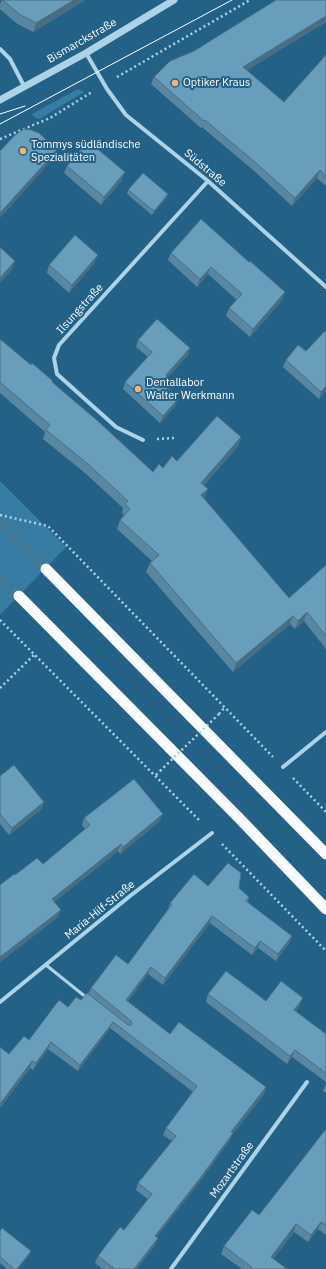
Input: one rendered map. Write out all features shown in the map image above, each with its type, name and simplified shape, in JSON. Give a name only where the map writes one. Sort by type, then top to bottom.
[{"type":"highway","points":[[46,569],[326,854]]},
{"type":"highway","points":[[19,596],[239,818],[326,909]]},
{"type":"street","name":"Bismarckstraße","points":[[0,100],[86,53],[174,0]]},
{"type":"street","points":[[0,49],[10,59],[24,86]]},
{"type":"street","name":"Südstraße","points":[[86,53],[107,89],[126,115],[208,181],[326,287]]},
{"type":"street","name":"Ilsungstraße","points":[[143,440],[116,427],[57,374],[54,358],[59,345],[208,181]]},
{"type":"street","points":[[282,767],[326,732]]},
{"type":"street","name":"Maria-Hilf-Straße","points":[[0,1002],[130,896],[212,833]]},
{"type":"street","name":"Mozartstraße","points":[[171,1269],[307,1082]]},
{"type":"lane","points":[[46,965],[89,1000]]},
{"type":"path","points":[[180,41],[250,0]]},
{"type":"path","points":[[0,516],[48,526],[326,812]]},
{"type":"path","points":[[0,620],[156,776],[326,951]]},
{"type":"path","points":[[0,688],[34,655]]},
{"type":"path","points":[[156,776],[225,707]]},
{"type":"shaded area","points":[[78,89],[84,92],[41,118],[38,119],[32,114]]},
{"type":"shaded area","points":[[0,481],[66,547],[0,615]]},
{"type":"building","points":[[3,0],[74,0],[36,23],[19,14]]},
{"type":"building","points":[[276,0],[326,0],[326,16],[243,67],[284,102],[326,55],[326,176],[320,170],[295,198],[154,77],[170,61],[194,51]]},
{"type":"building","points":[[24,129],[39,133],[57,150],[0,213],[0,151],[15,135]]},
{"type":"building","points":[[88,141],[125,172],[104,197],[67,166]]},
{"type":"building","points":[[143,173],[168,194],[154,211],[128,190]]},
{"type":"building","points":[[201,219],[285,292],[253,329],[229,308],[242,294],[211,267],[200,279],[171,253]]},
{"type":"building","points":[[75,235],[98,255],[72,285],[49,265]]},
{"type":"building","points":[[0,247],[15,261],[0,278]]},
{"type":"building","points":[[157,319],[190,348],[166,375],[173,382],[166,389],[178,399],[163,416],[125,382],[152,352],[138,340]]},
{"type":"building","points":[[325,331],[326,386],[321,392],[286,360],[298,345],[306,351]]},
{"type":"building","points":[[0,339],[53,381],[52,382],[99,422],[153,472],[159,464],[163,468],[172,456],[177,461],[217,416],[241,437],[201,483],[208,489],[201,495],[289,598],[326,565],[326,636],[307,612],[298,621],[293,616],[236,663],[150,563],[159,555],[120,520],[130,509],[125,504],[128,501],[88,464],[46,430],[50,425],[0,382]]},
{"type":"building","points":[[14,765],[44,802],[12,828],[0,814],[0,776]]},
{"type":"building","points":[[134,779],[163,814],[123,847],[121,844],[52,899],[61,910],[0,957],[0,885],[37,858],[43,864],[90,825],[84,818]]},
{"type":"building","points":[[228,863],[241,873],[239,888],[249,897],[246,901],[292,936],[278,954],[260,941],[255,948],[212,916],[165,978],[151,967],[126,1000],[170,1034],[179,1022],[266,1087],[231,1132],[233,1133],[201,1177],[155,1236],[158,1238],[134,1269],[115,1269],[98,1256],[120,1227],[124,1230],[152,1194],[138,1183],[176,1136],[166,1128],[197,1086],[113,1022],[80,1065],[51,1042],[36,1063],[32,1061],[0,1104],[0,1047],[9,1054],[24,1036],[29,1040],[59,1000],[68,1007],[76,997],[81,1000],[87,993],[128,1025],[132,1025],[131,1021],[91,988],[116,955],[128,964],[172,904],[170,903],[194,874],[208,886]]},
{"type":"building","points":[[226,971],[266,1001],[281,981],[303,998],[294,1010],[326,1034],[326,1073],[295,1050],[290,1056],[208,994]]},
{"type":"building","points":[[326,1129],[326,1225],[321,1222],[311,1235],[296,1224],[271,1257],[287,1269],[254,1269],[224,1246],[252,1210],[259,1215]]},
{"type":"building","points":[[2,1228],[31,1251],[17,1269],[14,1269],[0,1257],[0,1231]]},
{"type":"tunnel","points":[[0,521],[46,569]]},
{"type":"tunnel","points":[[0,577],[19,596]]},
{"type":"tram line","points":[[0,124],[232,0]]},
{"type":"tram line","points":[[0,114],[25,106]]},
{"type":"place","name":"Optiker Kraus","points":[[175,83]]},
{"type":"place","name":"Tommys südländische Spezialitäten","points":[[23,151]]},
{"type":"place","name":"Dentallabor Walter Werkmann","points":[[138,389]]}]
